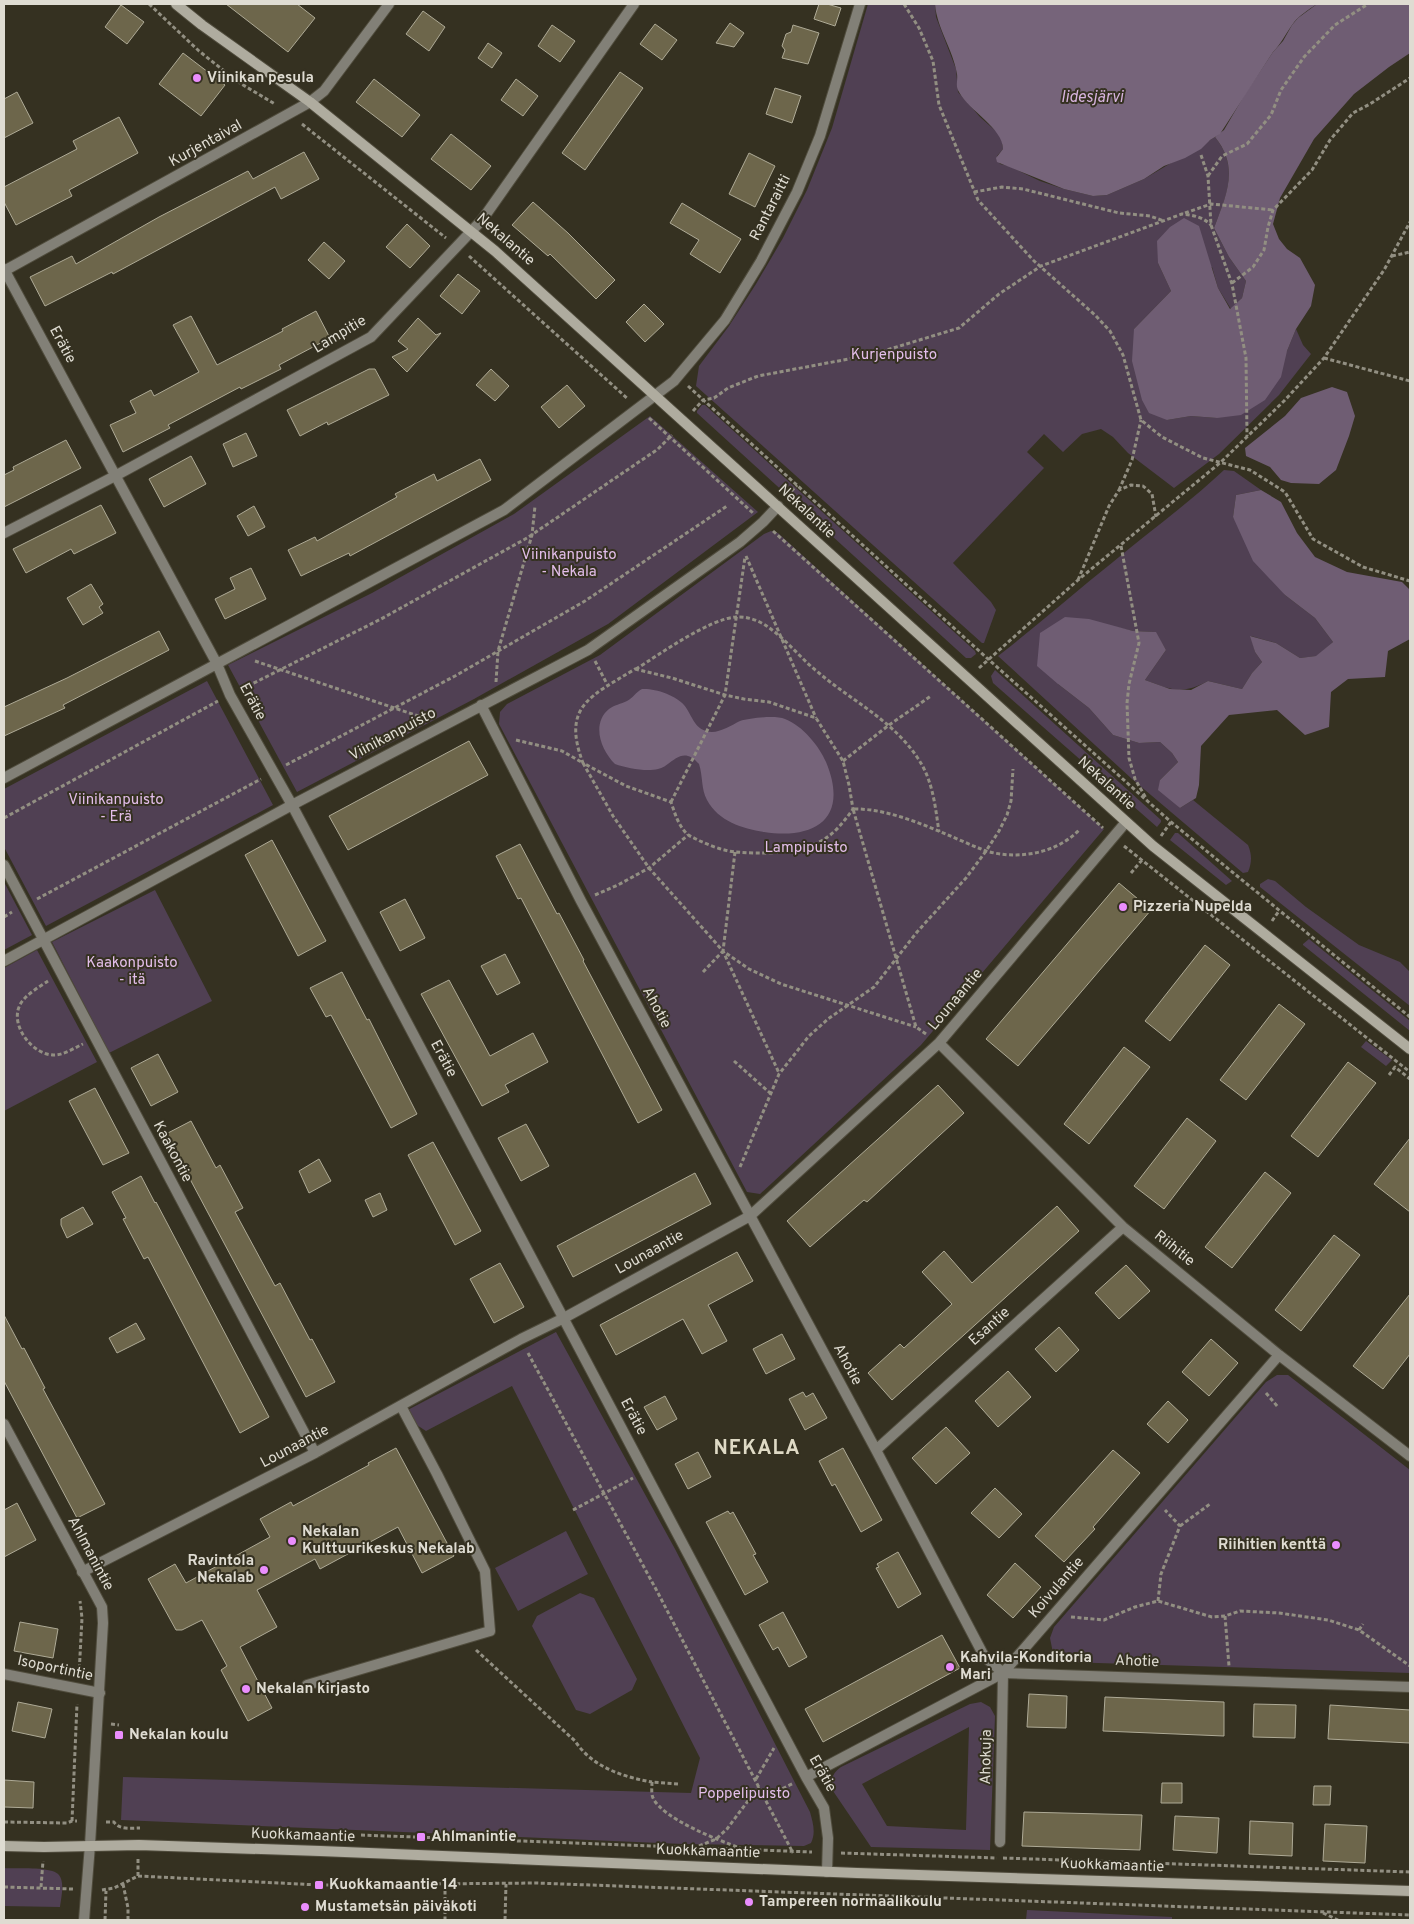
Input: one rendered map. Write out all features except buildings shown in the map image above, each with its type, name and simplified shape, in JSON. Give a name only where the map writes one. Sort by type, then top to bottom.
[{"type":"main road","name":"Nekalantie","points":[[176,4],[202,25],[310,102],[473,232],[656,395],[1126,822],[1188,875],[1410,1049]]},
{"type":"main road","name":"Kuokkamaantie","points":[[4,1846],[90,1845],[320,1851],[827,1872],[1410,1891]]},
{"type":"street","name":"Kurjentaival","points":[[4,270],[310,102],[324,91],[389,4]]},
{"type":"street","name":"Lampitie","points":[[4,533],[115,476],[371,337],[473,232],[634,4]]},
{"type":"street","name":"Rantaraitti","points":[[656,395],[679,377],[707,344],[761,261],[797,192],[820,136],[860,4]]},
{"type":"street","name":"Erätie","points":[[4,270],[217,664],[230,695],[292,805],[783,1734],[824,1808],[828,1838],[827,1872]]},
{"type":"street","points":[[4,778],[504,510],[656,395]]},
{"type":"street","name":"Viinikanpuisto","points":[[4,962],[292,805],[588,650],[740,542],[778,506]]},
{"type":"street","name":"Ahotie","points":[[481,705],[581,901],[876,1450],[984,1656],[1004,1673],[1410,1687]]},
{"type":"street","name":"Lounaantie","points":[[82,1572],[315,1453],[521,1339],[564,1318],[750,1216],[939,1043],[1126,822]]},
{"type":"street","name":"Kaakontie","points":[[4,865],[315,1453]]},
{"type":"street","name":"Riihitie","points":[[939,1043],[1123,1227],[1279,1354],[1410,1456]]},
{"type":"street","name":"Esantie","points":[[876,1450],[1123,1227]]},
{"type":"street","name":"Koivulantie","points":[[806,1777],[1004,1673],[1279,1354]]},
{"type":"street","points":[[307,1685],[490,1631],[485,1571],[401,1406]]},
{"type":"street","name":"Ahlmanintie","points":[[4,1424],[96,1595],[103,1613],[100,1693],[84,1920]]},
{"type":"street","name":"Ahokuja","points":[[1000,1842],[1004,1673]]},
{"type":"street","name":"Isoportintie","points":[[4,1674],[100,1693]]},
{"type":"path","points":[[149,4],[198,51],[238,82],[291,114],[458,247],[619,390]]},
{"type":"path","points":[[904,4],[919,28],[933,61],[939,104],[978,200],[1033,260],[1096,315],[1110,331],[1123,355],[1141,420],[1132,460],[1119,490],[1109,506],[1078,580]]},
{"type":"path","points":[[1208,176],[1222,156],[1247,144],[1271,115],[1281,90],[1304,57],[1335,25],[1368,4]]},
{"type":"path","points":[[1232,284],[1253,267],[1264,250],[1273,210],[1312,170],[1330,140],[1353,113],[1410,78]]},
{"type":"path","points":[[1201,155],[1208,176],[1211,226],[1232,284],[1246,358],[1247,437]]},
{"type":"path","points":[[974,192],[1002,187],[1022,189],[1119,213],[1150,216],[1164,221]]},
{"type":"path","points":[[703,400],[714,398],[728,388],[758,376],[870,355],[959,328],[999,294],[1041,266],[1210,204],[1273,210]]},
{"type":"path","points":[[1182,214],[1192,214],[1206,220],[1211,226]]},
{"type":"path","points":[[969,680],[988,659],[1078,580],[1221,462],[1324,358],[1384,270],[1410,222]]},
{"type":"path","points":[[1391,257],[1410,252]]},
{"type":"path","points":[[1324,358],[1410,381]]},
{"type":"path","points":[[679,377],[988,659],[1147,800],[1279,911],[1410,1017]]},
{"type":"path","points":[[1141,420],[1162,437],[1203,458],[1250,470],[1285,492],[1313,538],[1363,567],[1410,581]]},
{"type":"path","points":[[4,818],[230,695],[380,620],[532,535],[658,449]]},
{"type":"path","points":[[1119,490],[1131,485],[1143,486],[1152,494],[1156,517]]},
{"type":"path","points":[[497,697],[498,651],[532,535],[535,516],[534,487]]},
{"type":"path","points":[[4,917],[498,651],[585,601],[727,506]]},
{"type":"path","points":[[740,542],[816,718],[843,762],[849,785],[852,809],[916,1027]]},
{"type":"path","points":[[1121,545],[1139,643],[1128,693],[1127,733],[1129,758],[1136,779],[1147,800]]},
{"type":"path","points":[[746,555],[725,695],[671,802],[677,819],[688,835],[710,845],[735,852],[774,852],[816,844],[832,834],[844,822],[852,809]]},
{"type":"path","points":[[939,832],[934,796],[928,776],[916,756],[889,725],[866,706],[834,686],[808,665],[781,638],[756,620],[737,617],[714,623],[676,643],[596,693],[586,702],[578,714],[575,730],[577,746],[584,763],[613,816],[649,868],[723,951],[749,969],[781,984],[916,1027],[939,1043]]},
{"type":"path","points":[[588,650],[608,686]]},
{"type":"path","points":[[235,654],[444,725]]},
{"type":"path","points":[[635,670],[672,678],[725,695],[769,702],[816,718]]},
{"type":"path","points":[[843,762],[889,725],[931,696]]},
{"type":"path","points":[[495,735],[562,751],[626,786],[671,802]]},
{"type":"path","points":[[734,1184],[779,1074],[809,1036],[874,987],[917,932],[966,878],[986,851],[1007,814],[1010,801],[1012,769]]},
{"type":"path","points":[[852,809],[871,809],[903,817],[999,855],[1024,854],[1047,850],[1064,843],[1080,829]]},
{"type":"path","points":[[581,901],[618,885],[649,868],[688,835]]},
{"type":"path","points":[[735,852],[723,951],[779,1074]]},
{"type":"path","points":[[1271,921],[1279,911]]},
{"type":"path","points":[[703,972],[723,951]]},
{"type":"path","points":[[60,973],[33,992],[19,1006],[18,1019],[21,1034],[36,1049],[52,1055],[68,1052],[95,1038]]},
{"type":"path","points":[[734,1061],[770,1093]]},
{"type":"path","points":[[1389,1075],[1394,1067],[1410,1079]]},
{"type":"path","points":[[521,1339],[794,1851]]},
{"type":"path","points":[[573,1510],[645,1472]]},
{"type":"path","points":[[1154,1498],[1180,1526]]},
{"type":"path","points":[[1158,1601],[1161,1574],[1180,1526],[1210,1504]]},
{"type":"path","points":[[4,1822],[68,1824],[72,1821],[82,1613],[77,1593]]},
{"type":"path","points":[[1053,1615],[1104,1620],[1135,1607],[1158,1601],[1212,1617],[1225,1616],[1240,1611],[1279,1613],[1328,1620],[1359,1630],[1410,1666]]},
{"type":"path","points":[[1225,1616],[1225,1636],[1230,1681]]},
{"type":"path","points":[[1359,1630],[1363,1624]]},
{"type":"path","points":[[464,1639],[575,1741],[590,1758],[613,1772],[652,1782],[678,1784]]},
{"type":"path","points":[[756,1779],[783,1734]]},
{"type":"path","points":[[765,1797],[806,1777]]},
{"type":"path","points":[[652,1782],[652,1797],[657,1804],[677,1819],[716,1839],[743,1849]]},
{"type":"path","points":[[696,1848],[716,1839],[737,1816],[759,1786]]},
{"type":"path","points":[[114,1822],[116,1826],[120,1827],[147,1828]]},
{"type":"path","points":[[352,1835],[1410,1872]]},
{"type":"path","points":[[4,1887],[106,1891],[138,1876],[319,1885],[506,1884],[856,1894],[1410,1915]]},
{"type":"path","points":[[123,1884],[128,1908],[128,1920]]},
{"type":"path","points":[[445,1884],[445,1920]]},
{"type":"path","points":[[504,1920],[506,1884]]},
{"type":"path","points":[[105,1920],[106,1891]]},
{"type":"path","points":[[1320,1912],[1338,1920]]},
{"type":"green space","name":"Kurjenpuisto","points":[[868,4],[935,4],[936,17],[956,69],[958,92],[980,117],[998,133],[1003,149],[997,156],[1000,164],[1009,166],[1040,181],[1093,196],[1107,195],[1144,179],[1215,137],[1223,148],[1229,171],[1228,182],[1223,205],[1214,228],[1229,257],[1246,281],[1242,298],[1231,309],[1218,288],[1212,267],[1158,263],[1171,291],[1134,329],[1167,420],[1191,416],[1217,418],[1287,351],[1296,329],[1303,345],[1311,354],[1279,395],[1219,454],[1174,488],[1128,453],[1113,437],[1101,429],[1082,434],[1063,452],[1044,434],[1027,452],[1044,468],[953,563],[991,602],[996,610],[984,643],[696,386],[699,366],[729,326],[756,284],[783,238],[807,190],[832,128]]},
{"type":"green space","points":[[702,405],[705,405],[975,651],[976,654],[971,658],[966,658],[697,413]]},
{"type":"green space","name":"Viinikanpuisto - Nekala","points":[[650,416],[758,512],[608,624],[474,699],[297,792],[228,665],[372,593],[514,514]]},
{"type":"green space","points":[[1224,470],[1234,471],[1261,490],[1236,495],[1233,517],[1285,595],[1315,618],[1333,642],[1317,656],[1300,658],[1276,643],[1251,636],[1255,652],[1262,662],[1242,689],[1208,681],[1191,688],[1176,690],[1145,680],[1166,650],[1155,632],[1133,631],[1111,626],[1058,684],[1089,708],[1113,735],[1139,743],[1160,742],[1172,753],[1178,762],[1160,780],[1180,808],[1193,800],[1248,845],[1251,855],[1250,865],[1248,872],[1243,873],[1132,779],[998,656]]},
{"type":"green space","name":"Lampipuisto","points":[[771,531],[778,533],[1104,829],[921,1045],[760,1194],[747,1192],[499,724],[500,712],[507,704],[600,655],[764,534]]},
{"type":"green space","points":[[995,670],[1161,820],[1157,827],[993,683],[991,676]]},
{"type":"green space","name":"Viinikanpuisto - Erä","points":[[207,681],[273,805],[46,926],[4,847],[4,789]]},
{"type":"green space","points":[[1175,833],[1178,833],[1232,881],[1226,885],[1170,840]]},
{"type":"green space","points":[[1268,879],[1275,881],[1306,907],[1359,945],[1400,962],[1410,972],[1410,1006],[1260,887],[1260,884]]},
{"type":"green space","points":[[4,882],[32,935],[4,950]]},
{"type":"green space","name":"Kaakonpuisto - itä","points":[[155,890],[212,1001],[109,1053],[52,942]]},
{"type":"green space","points":[[1309,939],[1410,1021],[1410,1031],[1303,945]]},
{"type":"green space","points":[[37,950],[97,1062],[4,1111],[4,968]]},
{"type":"green space","points":[[1366,1041],[1392,1060],[1386,1066],[1361,1047]]},
{"type":"green space","name":"Poppelipuisto","points":[[556,1332],[675,1549],[810,1812],[814,1832],[811,1843],[804,1846],[683,1844],[121,1820],[123,1777],[691,1793],[700,1758],[512,1386],[426,1431],[400,1414]]},
{"type":"green space","points":[[1277,1375],[1288,1375],[1410,1470],[1410,1673],[1066,1662],[1053,1653],[1050,1638],[1054,1627],[1266,1382]]},
{"type":"green space","points":[[566,1531],[588,1574],[518,1611],[495,1568]]},
{"type":"green space","points":[[580,1593],[594,1598],[637,1679],[632,1690],[590,1714],[576,1710],[532,1626],[537,1616]]},
{"type":"green space","points":[[981,1702],[990,1707],[995,1716],[990,1850],[871,1847],[831,1788],[834,1774],[841,1767],[970,1704]],"holes":[[[969,1727],[966,1830],[887,1826],[862,1784]]]},
{"type":"green space","points":[[4,1868],[42,1869],[55,1872],[59,1875],[62,1882],[60,1907],[4,1906]]},
{"type":"green space","points":[[1027,1910],[1172,1917],[1172,1920],[1026,1920]]},
{"type":"shaded area","points":[[1317,4],[1410,4],[1410,53],[1354,94],[1314,139],[1280,198],[1273,224],[1279,239],[1287,249],[1300,258],[1315,285],[1311,306],[1296,329],[1287,351],[1281,377],[1265,400],[1241,415],[1217,418],[1191,416],[1167,420],[1149,413],[1142,400],[1132,361],[1134,329],[1171,291],[1158,263],[1157,241],[1170,227],[1184,218],[1199,226],[1218,288],[1230,309],[1242,298],[1246,281],[1229,257],[1214,228],[1226,193],[1229,171],[1223,148],[1215,137],[1224,130],[1245,94],[1273,52],[1283,41],[1292,25],[1298,18]]},
{"type":"shaded area","points":[[1332,387],[1347,392],[1355,416],[1336,470],[1319,484],[1291,483],[1281,480],[1270,467],[1246,456],[1245,448],[1285,416],[1301,398]]},
{"type":"shaded area","points":[[1261,490],[1281,502],[1297,533],[1315,557],[1347,572],[1402,582],[1410,590],[1410,639],[1388,651],[1385,677],[1348,679],[1331,692],[1329,727],[1305,735],[1277,710],[1229,715],[1201,746],[1199,785],[1196,798],[1180,808],[1158,790],[1160,780],[1178,762],[1172,753],[1160,742],[1139,743],[1113,735],[1089,708],[1037,666],[1040,633],[1065,617],[1089,619],[1133,631],[1156,632],[1166,650],[1145,680],[1170,689],[1191,690],[1208,681],[1242,689],[1262,662],[1255,652],[1250,636],[1276,643],[1300,658],[1316,656],[1333,642],[1315,618],[1285,595],[1253,561],[1233,517],[1236,495]]},
{"type":"water","name":"Iidesjärvi","points":[[935,4],[1317,4],[1294,22],[1220,134],[1201,149],[1164,166],[1144,179],[1107,195],[1093,196],[1064,189],[997,162],[996,158],[1003,149],[1002,141],[992,127],[970,106],[958,90],[955,65],[936,13]]},
{"type":"water","points":[[642,689],[658,691],[676,698],[684,705],[698,726],[706,731],[719,731],[740,721],[763,717],[785,719],[798,726],[810,737],[819,750],[826,762],[832,781],[833,797],[830,810],[824,821],[813,828],[783,834],[739,826],[725,819],[712,808],[704,791],[699,764],[693,758],[682,756],[663,767],[653,770],[636,769],[615,764],[602,744],[599,729],[600,722],[609,709],[629,700]]},
{"type":"place","name":"Viinikan pesula","points":[[197,78]]},
{"type":"place","name":"Pizzeria Nupelda","points":[[1123,907]]},
{"type":"place","name":"Nekalan Kulttuurikeskus Nekalab","points":[[292,1541]]},
{"type":"place","name":"Riihitien kenttä","points":[[1336,1545]]},
{"type":"place","name":"Ravintola Nekalab","points":[[264,1570]]},
{"type":"place","name":"Kahvila-Konditoria Mari","points":[[950,1667]]},
{"type":"place","name":"Nekalan kirjasto","points":[[246,1689]]},
{"type":"place","name":"Nekalan koulu","points":[[119,1735]]},
{"type":"place","name":"Ahlmanintie","points":[[421,1837]]},
{"type":"place","name":"Kuokkamaantie 14","points":[[319,1885]]},
{"type":"place","name":"Tampereen normaalikoulu","points":[[749,1902]]},
{"type":"place","name":"Mustametsän päiväkoti","points":[[305,1907]]},
{"type":"district","name":"NEKALA","points":[[757,1449]]}]
